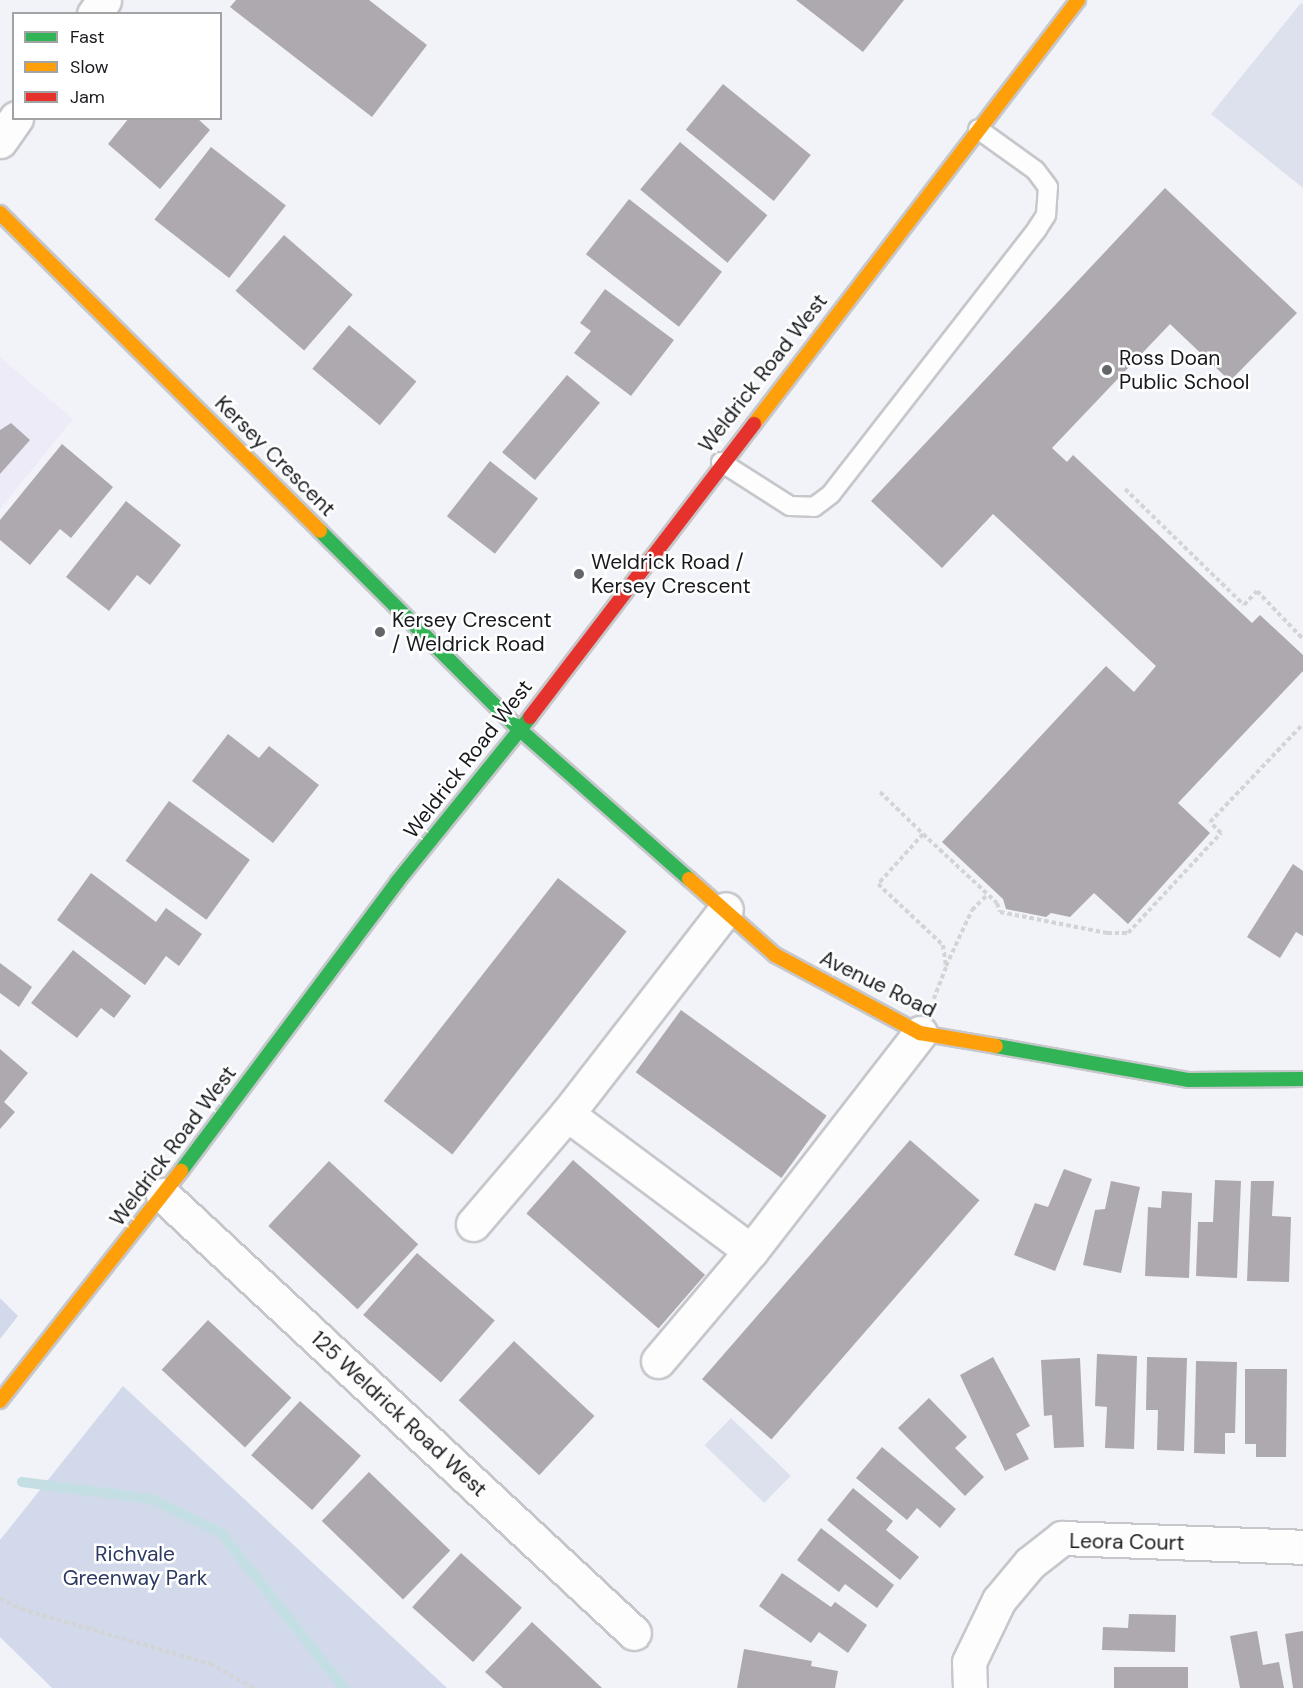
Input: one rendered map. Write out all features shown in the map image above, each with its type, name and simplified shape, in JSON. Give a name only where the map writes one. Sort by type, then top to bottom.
[{"type":"street","name":"Weldrick Road West","points":[[0,1401],[163,1195],[397,882],[520,730],[721,462],[1078,0]]},
{"type":"street","points":[[0,141],[15,120]]},
{"type":"street","name":"Kersey Crescent","points":[[0,213],[520,730]]},
{"type":"street","name":"Avenue Road","points":[[520,730],[726,909],[775,955],[920,1033],[1189,1080],[1303,1079]]},
{"type":"street","points":[[473,1224],[567,1114],[726,909]]},
{"type":"street","points":[[658,1361],[751,1251],[920,1033]]},
{"type":"street","points":[[567,1114],[751,1251]]},
{"type":"street","name":"125 Weldrick Road West","points":[[163,1195],[634,1633]]},
{"type":"street","name":"Leora Court","points":[[970,1688],[969,1662],[999,1600],[1030,1563],[1062,1538],[1303,1547]]},
{"type":"lane","points":[[721,462],[790,506],[814,507],[831,494],[1037,229],[1046,215],[1048,187],[1035,170],[978,129]]},
{"type":"path","points":[[1125,489],[1244,605],[1257,591],[1303,639]]},
{"type":"path","points":[[880,792],[998,903],[1000,912],[1107,933],[1128,933],[1221,833],[1210,822],[1303,724]]},
{"type":"path","points":[[923,834],[878,884],[943,945],[946,968]]},
{"type":"path","points":[[920,1033],[972,910],[987,895]]},
{"type":"path","points":[[0,1598],[21,1609],[210,1664],[254,1688]]},
{"type":"shaded area","points":[[1301,3],[1303,4],[1303,188],[1211,114]]},
{"type":"shaded area","points":[[0,357],[73,419],[0,509]]},
{"type":"shaded area","points":[[731,1418],[791,1476],[764,1503],[705,1445]]},
{"type":"green space","points":[[0,1298],[18,1316],[0,1339]]},
{"type":"green space","name":"Richvale Greenway Park","points":[[123,1386],[447,1688],[52,1688],[0,1637],[0,1540]]},
{"type":"building","points":[[236,0],[369,0],[427,45],[372,117],[230,7]]},
{"type":"building","points":[[796,0],[904,0],[863,52]]},
{"type":"building","points":[[723,84],[811,155],[774,201],[686,130]]},
{"type":"building","points":[[127,120],[199,120],[210,130],[160,189],[108,144]]},
{"type":"building","points":[[680,142],[767,215],[727,263],[640,189]]},
{"type":"building","points":[[211,147],[286,205],[229,278],[154,219]]},
{"type":"building","points":[[1165,188],[1297,313],[1230,381],[1170,324],[1052,448],[1067,462],[1073,455],[1252,623],[1260,615],[1303,655],[1303,671],[1178,803],[1210,833],[1128,924],[1094,893],[1070,917],[1051,913],[1046,917],[1006,909],[1003,899],[942,842],[1106,666],[1134,692],[1156,666],[993,514],[942,568],[871,501]]},
{"type":"building","points":[[629,199],[722,272],[679,327],[586,254]]},
{"type":"building","points":[[284,235],[353,295],[304,351],[235,291]]},
{"type":"building","points":[[605,289],[674,340],[631,396],[574,353],[591,331],[580,323]]},
{"type":"building","points":[[349,325],[416,382],[380,425],[312,369]]},
{"type":"building","points":[[567,375],[600,403],[535,480],[502,452]]},
{"type":"building","points":[[11,423],[30,440],[0,474],[0,430]]},
{"type":"building","points":[[62,444],[113,487],[71,538],[60,529],[30,565],[0,540],[0,520]]},
{"type":"building","points":[[490,461],[538,499],[495,554],[447,516]]},
{"type":"building","points":[[126,501],[181,545],[150,585],[137,575],[109,611],[66,577]]},
{"type":"building","points":[[228,734],[259,758],[269,746],[319,785],[273,843],[192,781]]},
{"type":"building","points":[[169,801],[250,860],[206,920],[126,861]]},
{"type":"building","points":[[1293,864],[1303,871],[1303,936],[1296,932],[1280,958],[1247,937]]},
{"type":"building","points":[[91,873],[156,922],[166,908],[202,934],[179,966],[166,956],[145,985],[57,920]]},
{"type":"building","points":[[558,878],[627,932],[452,1155],[384,1101]]},
{"type":"building","points":[[73,950],[131,996],[114,1018],[101,1008],[77,1038],[31,1003]]},
{"type":"building","points":[[0,963],[32,987],[19,1007],[0,993]]},
{"type":"building","points":[[681,1010],[827,1116],[781,1178],[636,1072]]},
{"type":"building","points":[[0,1049],[28,1073],[4,1102],[15,1112],[0,1129]]},
{"type":"building","points":[[910,1140],[979,1200],[771,1440],[702,1379]]},
{"type":"building","points":[[573,1160],[705,1275],[658,1328],[526,1214]]},
{"type":"building","points":[[329,1161],[418,1244],[358,1309],[268,1226]]},
{"type":"building","points":[[1064,1169],[1092,1179],[1055,1271],[1014,1255],[1035,1203],[1048,1207]]},
{"type":"building","points":[[1215,1180],[1241,1181],[1237,1278],[1196,1276],[1198,1222],[1213,1222]]},
{"type":"building","points":[[1111,1181],[1140,1187],[1121,1273],[1083,1265],[1095,1210],[1105,1209]]},
{"type":"building","points":[[1251,1181],[1274,1181],[1272,1216],[1291,1217],[1289,1282],[1247,1281]]},
{"type":"building","points":[[1162,1191],[1192,1193],[1189,1278],[1145,1276],[1148,1207],[1161,1208]]},
{"type":"building","points":[[417,1253],[495,1321],[441,1382],[363,1315]]},
{"type":"building","points":[[208,1320],[291,1398],[245,1447],[162,1370]]},
{"type":"building","points":[[514,1341],[594,1416],[539,1475],[459,1400]]},
{"type":"building","points":[[1097,1354],[1137,1356],[1134,1449],[1105,1448],[1107,1407],[1095,1406]]},
{"type":"building","points":[[993,1357],[1030,1426],[1016,1434],[1029,1459],[1005,1471],[960,1375]]},
{"type":"building","points":[[1147,1357],[1187,1358],[1184,1451],[1157,1450],[1158,1410],[1146,1410]]},
{"type":"building","points":[[1080,1358],[1084,1447],[1054,1448],[1052,1415],[1044,1416],[1041,1360]]},
{"type":"building","points":[[1196,1361],[1237,1362],[1235,1433],[1225,1433],[1225,1454],[1194,1453]]},
{"type":"building","points":[[1245,1369],[1287,1369],[1286,1457],[1256,1457],[1256,1444],[1245,1444]]},
{"type":"building","points":[[929,1398],[967,1437],[955,1448],[984,1477],[965,1496],[898,1428]]},
{"type":"building","points":[[300,1401],[361,1456],[312,1510],[251,1455]]},
{"type":"building","points":[[882,1447],[956,1509],[940,1528],[917,1508],[907,1520],[856,1478]]},
{"type":"building","points":[[369,1472],[450,1550],[403,1599],[322,1521]]},
{"type":"building","points":[[853,1488],[893,1521],[886,1530],[919,1557],[900,1580],[827,1520]]},
{"type":"building","points":[[821,1528],[894,1585],[877,1608],[845,1584],[839,1592],[797,1560]]},
{"type":"building","points":[[461,1553],[522,1608],[473,1662],[412,1607]]},
{"type":"building","points":[[782,1573],[831,1607],[835,1602],[867,1625],[848,1653],[819,1632],[811,1643],[759,1606]]},
{"type":"building","points":[[1129,1614],[1176,1615],[1175,1652],[1102,1650],[1103,1627],[1128,1628]]},
{"type":"building","points":[[532,1622],[602,1688],[503,1688],[485,1672]]},
{"type":"building","points":[[1257,1631],[1263,1665],[1279,1662],[1284,1688],[1240,1688],[1230,1636]]},
{"type":"building","points":[[1303,1631],[1303,1688],[1293,1688],[1285,1634]]},
{"type":"building","points":[[744,1649],[812,1661],[811,1666],[838,1671],[835,1688],[737,1688]]},
{"type":"building","points":[[1114,1667],[1188,1667],[1188,1688],[1114,1688]]},
{"type":"waterway","points":[[22,1482],[152,1499],[221,1533],[344,1688]]},
{"type":"traffic: fast","points":[[320,531],[520,730],[689,879]]},
{"type":"traffic: fast","points":[[181,1171],[397,882],[530,717]]},
{"type":"traffic: fast","points":[[996,1046],[1189,1080],[1303,1079]]},
{"type":"traffic: slow","points":[[754,424],[1078,0]]},
{"type":"traffic: slow","points":[[0,213],[320,531]]},
{"type":"traffic: slow","points":[[689,879],[775,955],[920,1033],[996,1046]]},
{"type":"traffic: slow","points":[[0,1401],[181,1171]]},
{"type":"traffic: jam","points":[[530,717],[754,424]]},
{"type":"place","name":"Ross Doan Public School","points":[[1107,370]]},
{"type":"place","name":"Weldrick Road / Kersey Crescent","points":[[579,574]]},
{"type":"place","name":"Kersey Crescent / Weldrick Road","points":[[380,632]]}]
